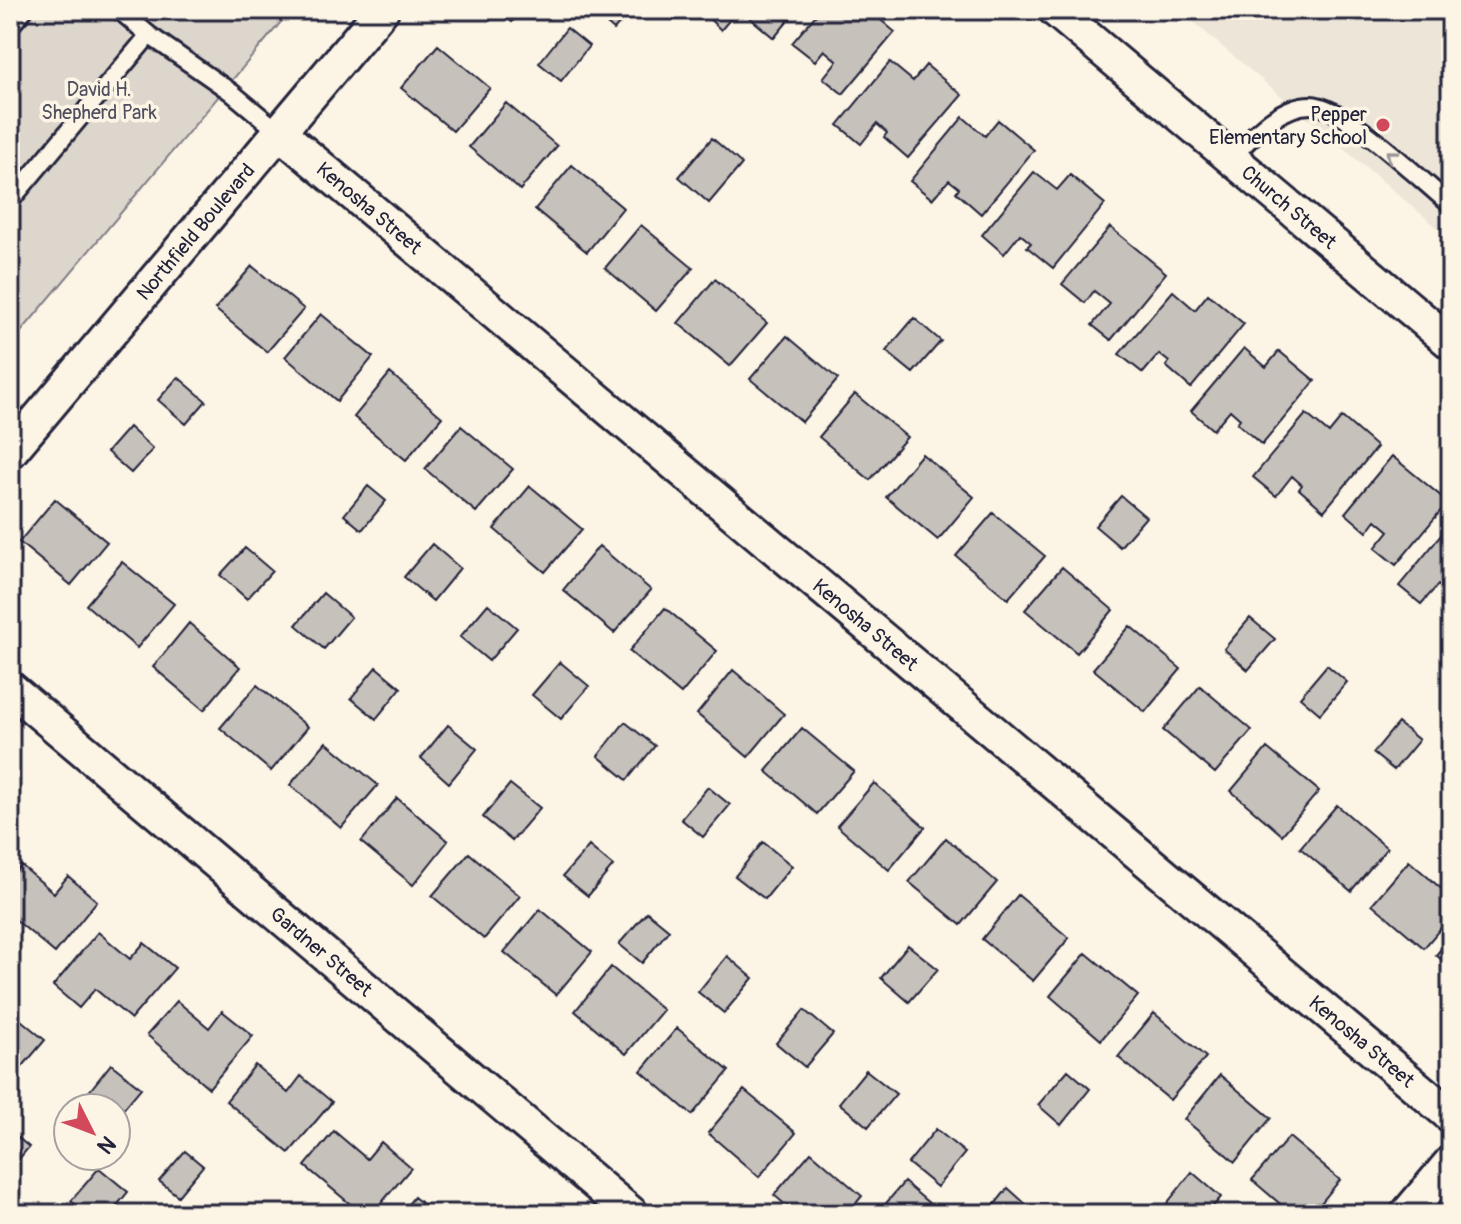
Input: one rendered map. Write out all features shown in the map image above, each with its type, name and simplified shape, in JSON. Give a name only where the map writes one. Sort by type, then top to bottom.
[{"type":"street","name":"Northfield Boulevard","points":[[10,452],[382,10]]},
{"type":"street","name":"Church Street","points":[[1055,10],[1451,343]]},
{"type":"street","name":"Kenosha Street","points":[[279,132],[1451,1116]]},
{"type":"street","name":"Gardner Street","points":[[10,688],[632,1214]]},
{"type":"street","points":[[1407,1214],[1451,1162]]},
{"type":"lane","points":[[10,26],[24,10]]},
{"type":"lane","points":[[119,10],[149,35],[231,92],[279,132]]},
{"type":"lane","points":[[10,201],[149,35]]},
{"type":"lane","points":[[1230,159],[1262,128],[1289,110],[1310,105],[1325,108],[1356,126],[1451,205]]},
{"type":"shaded area","name":"Pepper Elementary School","points":[[1179,10],[1451,10],[1451,239]]},
{"type":"green space","name":"David H. Shepherd Park","points":[[10,10],[291,10],[10,345]]},
{"type":"building","points":[[498,10],[521,10],[512,22]]},
{"type":"building","points":[[591,10],[631,10],[614,30]]},
{"type":"building","points":[[700,10],[738,10],[721,30]]},
{"type":"building","points":[[749,10],[797,10],[774,38],[749,17],[752,13]]},
{"type":"building","points":[[820,10],[869,10],[895,32],[843,94],[823,78],[837,61],[824,50],[815,61],[792,43]]},
{"type":"building","points":[[567,28],[589,46],[561,81],[539,63]]},
{"type":"building","points":[[438,45],[490,88],[453,131],[401,88]]},
{"type":"building","points":[[890,62],[913,81],[926,65],[962,95],[908,158],[884,137],[887,133],[877,124],[861,144],[838,125]]},
{"type":"building","points":[[506,103],[557,146],[520,190],[469,147]]},
{"type":"building","points":[[963,117],[985,136],[998,120],[1034,150],[981,214],[956,192],[959,188],[949,180],[932,199],[910,181]]},
{"type":"building","points":[[712,138],[742,164],[709,203],[679,177]]},
{"type":"building","points":[[572,165],[623,208],[587,252],[535,209]]},
{"type":"building","points":[[1034,172],[1057,190],[1070,175],[1105,204],[1053,268],[1027,247],[1031,243],[1020,234],[1004,254],[982,235]]},
{"type":"building","points":[[641,225],[693,268],[656,311],[605,268]]},
{"type":"building","points":[[1110,227],[1166,273],[1111,340],[1092,325],[1110,304],[1094,291],[1085,303],[1062,284]]},
{"type":"building","points":[[252,266],[304,309],[267,352],[215,309]]},
{"type":"building","points":[[715,279],[767,323],[730,366],[678,323]]},
{"type":"building","points":[[1173,291],[1195,310],[1208,294],[1244,324],[1191,388],[1166,366],[1169,362],[1159,354],[1143,373],[1119,354]]},
{"type":"building","points":[[321,314],[373,357],[337,401],[285,357]]},
{"type":"building","points":[[914,318],[941,341],[913,373],[886,351]]},
{"type":"building","points":[[787,336],[838,379],[802,422],[750,379]]},
{"type":"building","points":[[1244,348],[1266,367],[1279,351],[1315,381],[1262,445],[1237,423],[1240,419],[1230,410],[1213,430],[1191,411]]},
{"type":"building","points":[[390,373],[442,417],[406,460],[354,417]]},
{"type":"building","points":[[178,377],[206,401],[186,424],[158,400]]},
{"type":"building","points":[[855,394],[907,437],[870,480],[819,437]]},
{"type":"building","points":[[1306,414],[1329,433],[1342,417],[1377,447],[1324,511],[1299,489],[1302,485],[1292,476],[1276,496],[1253,477]]},
{"type":"building","points":[[461,426],[513,469],[476,512],[425,469]]},
{"type":"building","points":[[129,427],[153,449],[131,473],[107,452]]},
{"type":"building","points":[[922,454],[974,497],[938,540],[886,497]]},
{"type":"building","points":[[1392,456],[1448,502],[1396,565],[1375,548],[1389,531],[1376,520],[1367,532],[1345,513]]},
{"type":"building","points":[[368,486],[386,501],[362,530],[344,515]]},
{"type":"building","points":[[530,486],[582,529],[545,572],[494,529]]},
{"type":"building","points":[[1121,496],[1146,517],[1120,547],[1095,526]]},
{"type":"building","points":[[55,499],[107,542],[71,585],[19,542]]},
{"type":"building","points":[[993,513],[1045,556],[1008,599],[956,556]]},
{"type":"building","points":[[1451,523],[1451,603],[1444,597],[1448,593],[1438,585],[1421,604],[1399,586]]},
{"type":"building","points":[[432,544],[460,568],[433,601],[404,577]]},
{"type":"building","points":[[599,546],[651,590],[614,633],[563,590]]},
{"type":"building","points":[[245,548],[272,571],[247,599],[220,575]]},
{"type":"building","points":[[122,562],[174,604],[137,648],[86,605]]},
{"type":"building","points":[[1062,567],[1113,610],[1077,653],[1025,610]]},
{"type":"building","points":[[323,593],[351,617],[324,649],[296,625]]},
{"type":"building","points":[[488,604],[517,628],[489,661],[460,637]]},
{"type":"building","points":[[665,608],[717,651],[681,694],[629,651]]},
{"type":"building","points":[[1250,618],[1275,639],[1248,670],[1224,649]]},
{"type":"building","points":[[189,623],[240,667],[204,710],[153,667]]},
{"type":"building","points":[[1130,626],[1181,669],[1145,712],[1093,669]]},
{"type":"building","points":[[560,662],[589,686],[561,719],[532,695]]},
{"type":"building","points":[[1327,665],[1347,682],[1320,714],[1300,697]]},
{"type":"building","points":[[376,667],[401,688],[376,719],[351,698]]},
{"type":"building","points":[[733,670],[784,714],[748,757],[697,714]]},
{"type":"building","points":[[257,685],[308,727],[271,771],[220,728]]},
{"type":"building","points":[[1200,686],[1252,730],[1215,773],[1163,730]]},
{"type":"building","points":[[625,722],[655,746],[627,780],[598,756]]},
{"type":"building","points":[[1398,723],[1419,740],[1394,770],[1373,753]]},
{"type":"building","points":[[448,725],[477,749],[449,783],[421,758]]},
{"type":"building","points":[[802,728],[854,771],[817,814],[766,771]]},
{"type":"building","points":[[326,742],[378,785],[341,828],[290,785]]},
{"type":"building","points":[[1267,748],[1319,791],[1282,835],[1231,791]]},
{"type":"building","points":[[874,783],[925,827],[889,870],[837,826]]},
{"type":"building","points":[[510,784],[540,808],[512,841],[483,817]]},
{"type":"building","points":[[708,787],[730,805],[703,837],[681,819]]},
{"type":"building","points":[[397,798],[448,841],[413,885],[361,842]]},
{"type":"building","points":[[1337,805],[1387,848],[1351,891],[1300,848]]},
{"type":"building","points":[[946,838],[997,882],[961,925],[909,882]]},
{"type":"building","points":[[763,842],[792,866],[765,899],[735,876]]},
{"type":"building","points":[[589,846],[613,866],[588,896],[563,876]]},
{"type":"building","points":[[469,853],[520,896],[484,939],[432,896]]},
{"type":"building","points":[[1409,861],[1451,897],[1451,916],[1424,948],[1372,904]]},
{"type":"building","points":[[21,865],[54,893],[68,876],[97,901],[55,953],[10,915],[10,879]]},
{"type":"building","points":[[1018,895],[1069,938],[1033,981],[982,939]]},
{"type":"building","points":[[540,909],[592,952],[556,995],[504,952]]},
{"type":"building","points":[[647,912],[669,930],[642,963],[619,944]]},
{"type":"building","points":[[98,932],[130,959],[144,943],[175,968],[131,1019],[95,989],[79,1008],[53,986]]},
{"type":"building","points":[[1451,937],[1451,968],[1436,955]]},
{"type":"building","points":[[908,945],[938,969],[909,1002],[881,978]]},
{"type":"building","points":[[1086,953],[1138,996],[1101,1040],[1050,996]]},
{"type":"building","points":[[727,956],[753,978],[724,1013],[698,992]]},
{"type":"building","points":[[611,967],[663,1010],[626,1054],[575,1011]]},
{"type":"building","points":[[177,1001],[209,1028],[222,1011],[253,1036],[209,1088],[147,1035]]},
{"type":"building","points":[[804,1010],[833,1034],[805,1067],[776,1043]]},
{"type":"building","points":[[1154,1013],[1206,1057],[1170,1100],[1118,1057]]},
{"type":"building","points":[[16,1016],[45,1040],[17,1073],[10,1067],[10,1023]]},
{"type":"building","points":[[677,1028],[729,1071],[692,1115],[641,1071]]},
{"type":"building","points":[[111,1064],[141,1088],[132,1099],[132,1092],[89,1092]]},
{"type":"building","points":[[255,1065],[288,1093],[301,1076],[332,1102],[289,1153],[226,1101]]},
{"type":"building","points":[[866,1070],[896,1094],[868,1127],[839,1103]]},
{"type":"building","points":[[1068,1070],[1090,1089],[1061,1125],[1038,1105]]},
{"type":"building","points":[[1220,1075],[1271,1118],[1235,1162],[1184,1119]]},
{"type":"building","points":[[744,1090],[796,1133],[759,1177],[708,1133]]},
{"type":"building","points":[[936,1129],[965,1153],[937,1187],[908,1163]]},
{"type":"building","points":[[10,1131],[29,1147],[10,1170]]},
{"type":"building","points":[[334,1131],[367,1159],[381,1142],[411,1168],[372,1214],[362,1214],[305,1166]]},
{"type":"building","points":[[1289,1137],[1340,1180],[1312,1214],[1292,1214],[1252,1180]]},
{"type":"building","points":[[185,1151],[203,1166],[178,1196],[159,1181]]},
{"type":"building","points":[[811,1152],[862,1196],[847,1214],[796,1214],[774,1195]]},
{"type":"building","points":[[96,1172],[104,1172],[128,1192],[110,1214],[87,1214],[71,1201]]},
{"type":"building","points":[[1192,1172],[1221,1197],[1207,1214],[1174,1214],[1165,1206]]},
{"type":"building","points":[[904,1182],[931,1205],[924,1214],[877,1214]]},
{"type":"building","points":[[1008,1188],[1027,1205],[1020,1214],[987,1214]]},
{"type":"building","points":[[414,1197],[435,1214],[400,1214]]},
{"type":"place","name":"Pepper Elementary School","points":[[1383,125]]}]
